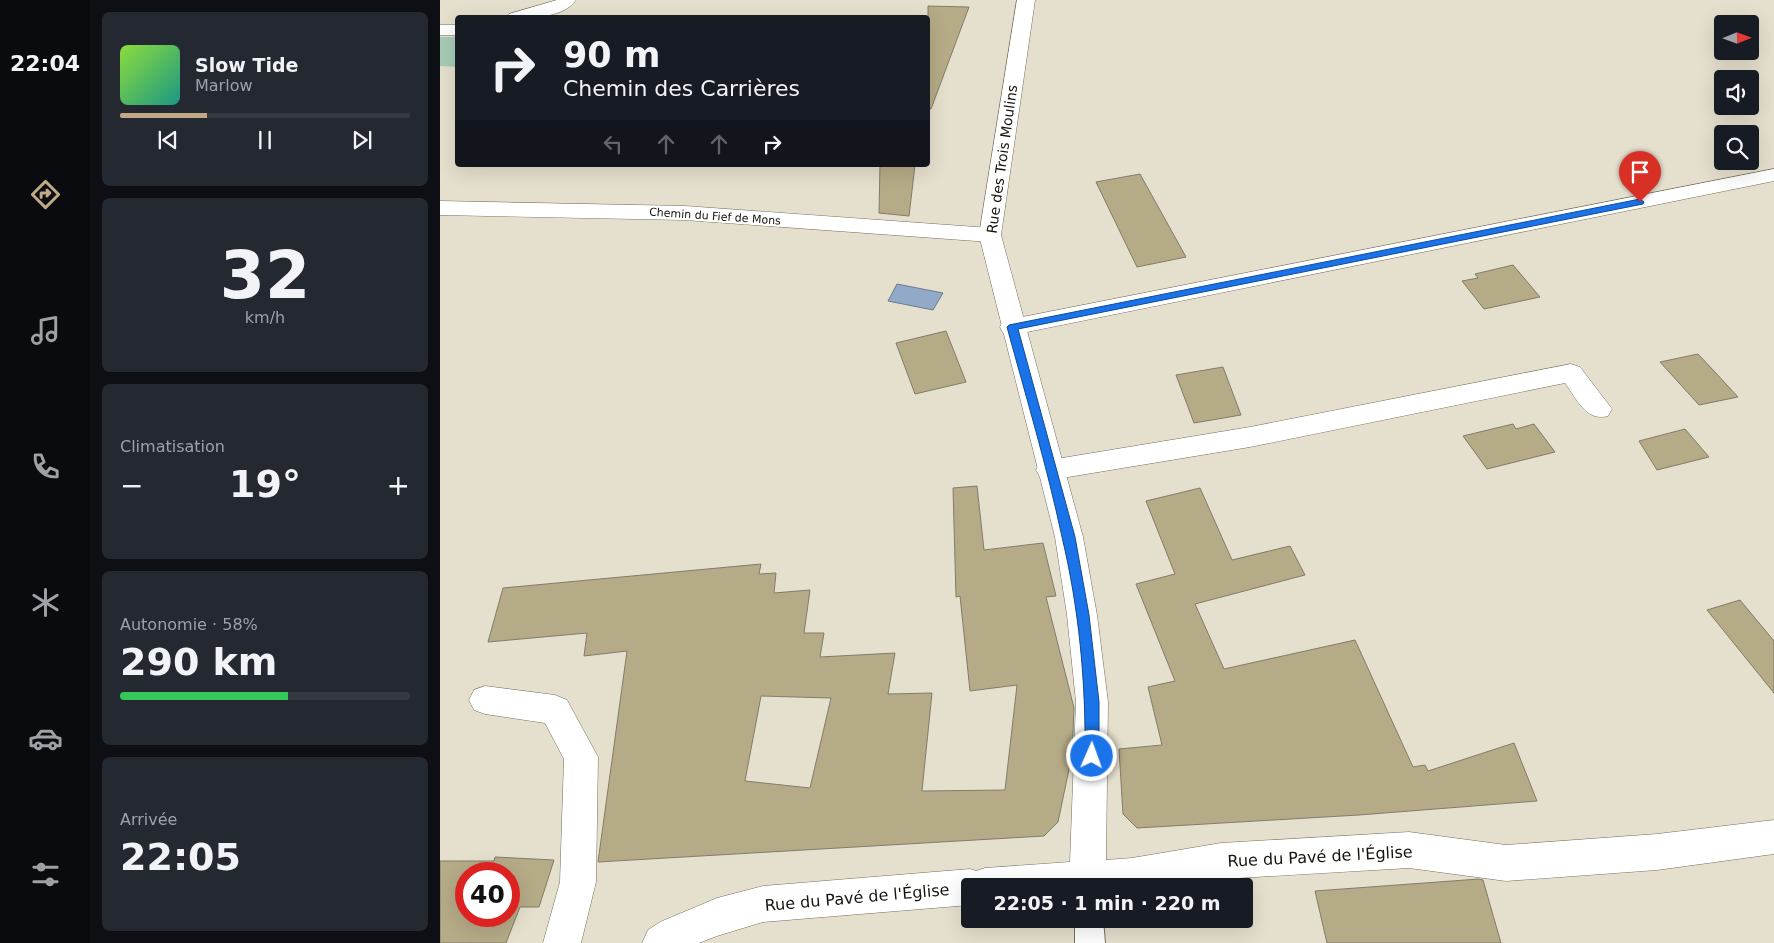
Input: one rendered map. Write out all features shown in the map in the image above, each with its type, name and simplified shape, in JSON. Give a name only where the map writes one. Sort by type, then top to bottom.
[{"type":"street","points":[[526,15],[562,5],[567,0]]},
{"type":"street","name":"Rue des Trois Moulins","points":[[1026,0],[990,235],[1012,327],[1069,537],[1082,615],[1092,702],[1089,878]]},
{"type":"street","points":[[440,30],[455,30]]},
{"type":"street","points":[[1012,327],[1774,174]]},
{"type":"street","name":"Chemin du Fief de Mons","points":[[440,208],[685,213],[990,235]]},
{"type":"street","points":[[1050,470],[1250,437],[1571,373],[1599,409]]},
{"type":"street","points":[[485,700],[555,710],[581,757],[578,882],[562,943]]},
{"type":"street","name":"Rue du Pavé de l'Église","points":[[1118,878],[1221,861],[1409,850],[1506,863],[1657,852],[1774,837]]},
{"type":"street","name":"Rue du Pavé de l'Église","points":[[661,943],[673,935],[717,917],[763,904],[961,888]]},
{"type":"lane","points":[[1090,928],[1090,943]]},
{"type":"green space","points":[[440,37],[455,37],[455,67],[440,66]]},
{"type":"water","points":[[897,284],[943,293],[933,310],[888,301]]},
{"type":"building","points":[[928,6],[969,7],[931,109],[930,15],[928,15]]},
{"type":"building","points":[[880,167],[915,167],[909,216],[879,213]]},
{"type":"building","points":[[1140,174],[1186,257],[1137,267],[1096,182]]},
{"type":"building","points":[[1513,265],[1540,297],[1484,309],[1462,281],[1478,278],[1475,274]]},
{"type":"building","points":[[946,331],[966,382],[915,394],[896,343]]},
{"type":"building","points":[[1698,354],[1738,397],[1699,405],[1660,362]]},
{"type":"building","points":[[1223,367],[1241,415],[1194,423],[1176,375]]},
{"type":"building","points":[[1513,424],[1516,429],[1534,424],[1555,452],[1487,469],[1463,436]]},
{"type":"building","points":[[1685,429],[1709,457],[1657,470],[1639,441]]},
{"type":"building","points":[[977,486],[984,550],[1043,543],[1056,596],[1046,597],[1074,708],[1072,755],[1058,822],[1044,836],[598,862],[627,651],[584,656],[587,633],[488,642],[503,588],[761,564],[759,574],[776,573],[774,593],[810,590],[804,633],[824,633],[820,657],[895,653],[888,694],[932,693],[922,791],[1005,790],[1017,685],[970,691],[960,596],[956,597],[953,488]],"holes":[[[761,696],[831,698],[810,788],[745,781]]]},
{"type":"building","points":[[1200,488],[1232,560],[1290,546],[1305,575],[1195,604],[1224,669],[1355,640],[1413,767],[1425,765],[1428,771],[1514,743],[1537,801],[1359,815],[1137,828],[1123,814],[1119,749],[1162,745],[1148,687],[1175,681],[1136,584],[1175,574],[1146,501]]},
{"type":"building","points":[[1740,600],[1774,641],[1774,693],[1707,610]]},
{"type":"building","points":[[495,857],[554,860],[539,907],[520,907],[520,862],[455,862],[455,927],[512,927],[506,943],[440,943],[440,861],[494,861]]},
{"type":"building","points":[[1483,880],[1501,943],[1327,943],[1315,891]]},
{"type":"route","points":[[1092,756],[1092,702],[1082,615],[1069,537],[1012,327],[1640,202]]}]
